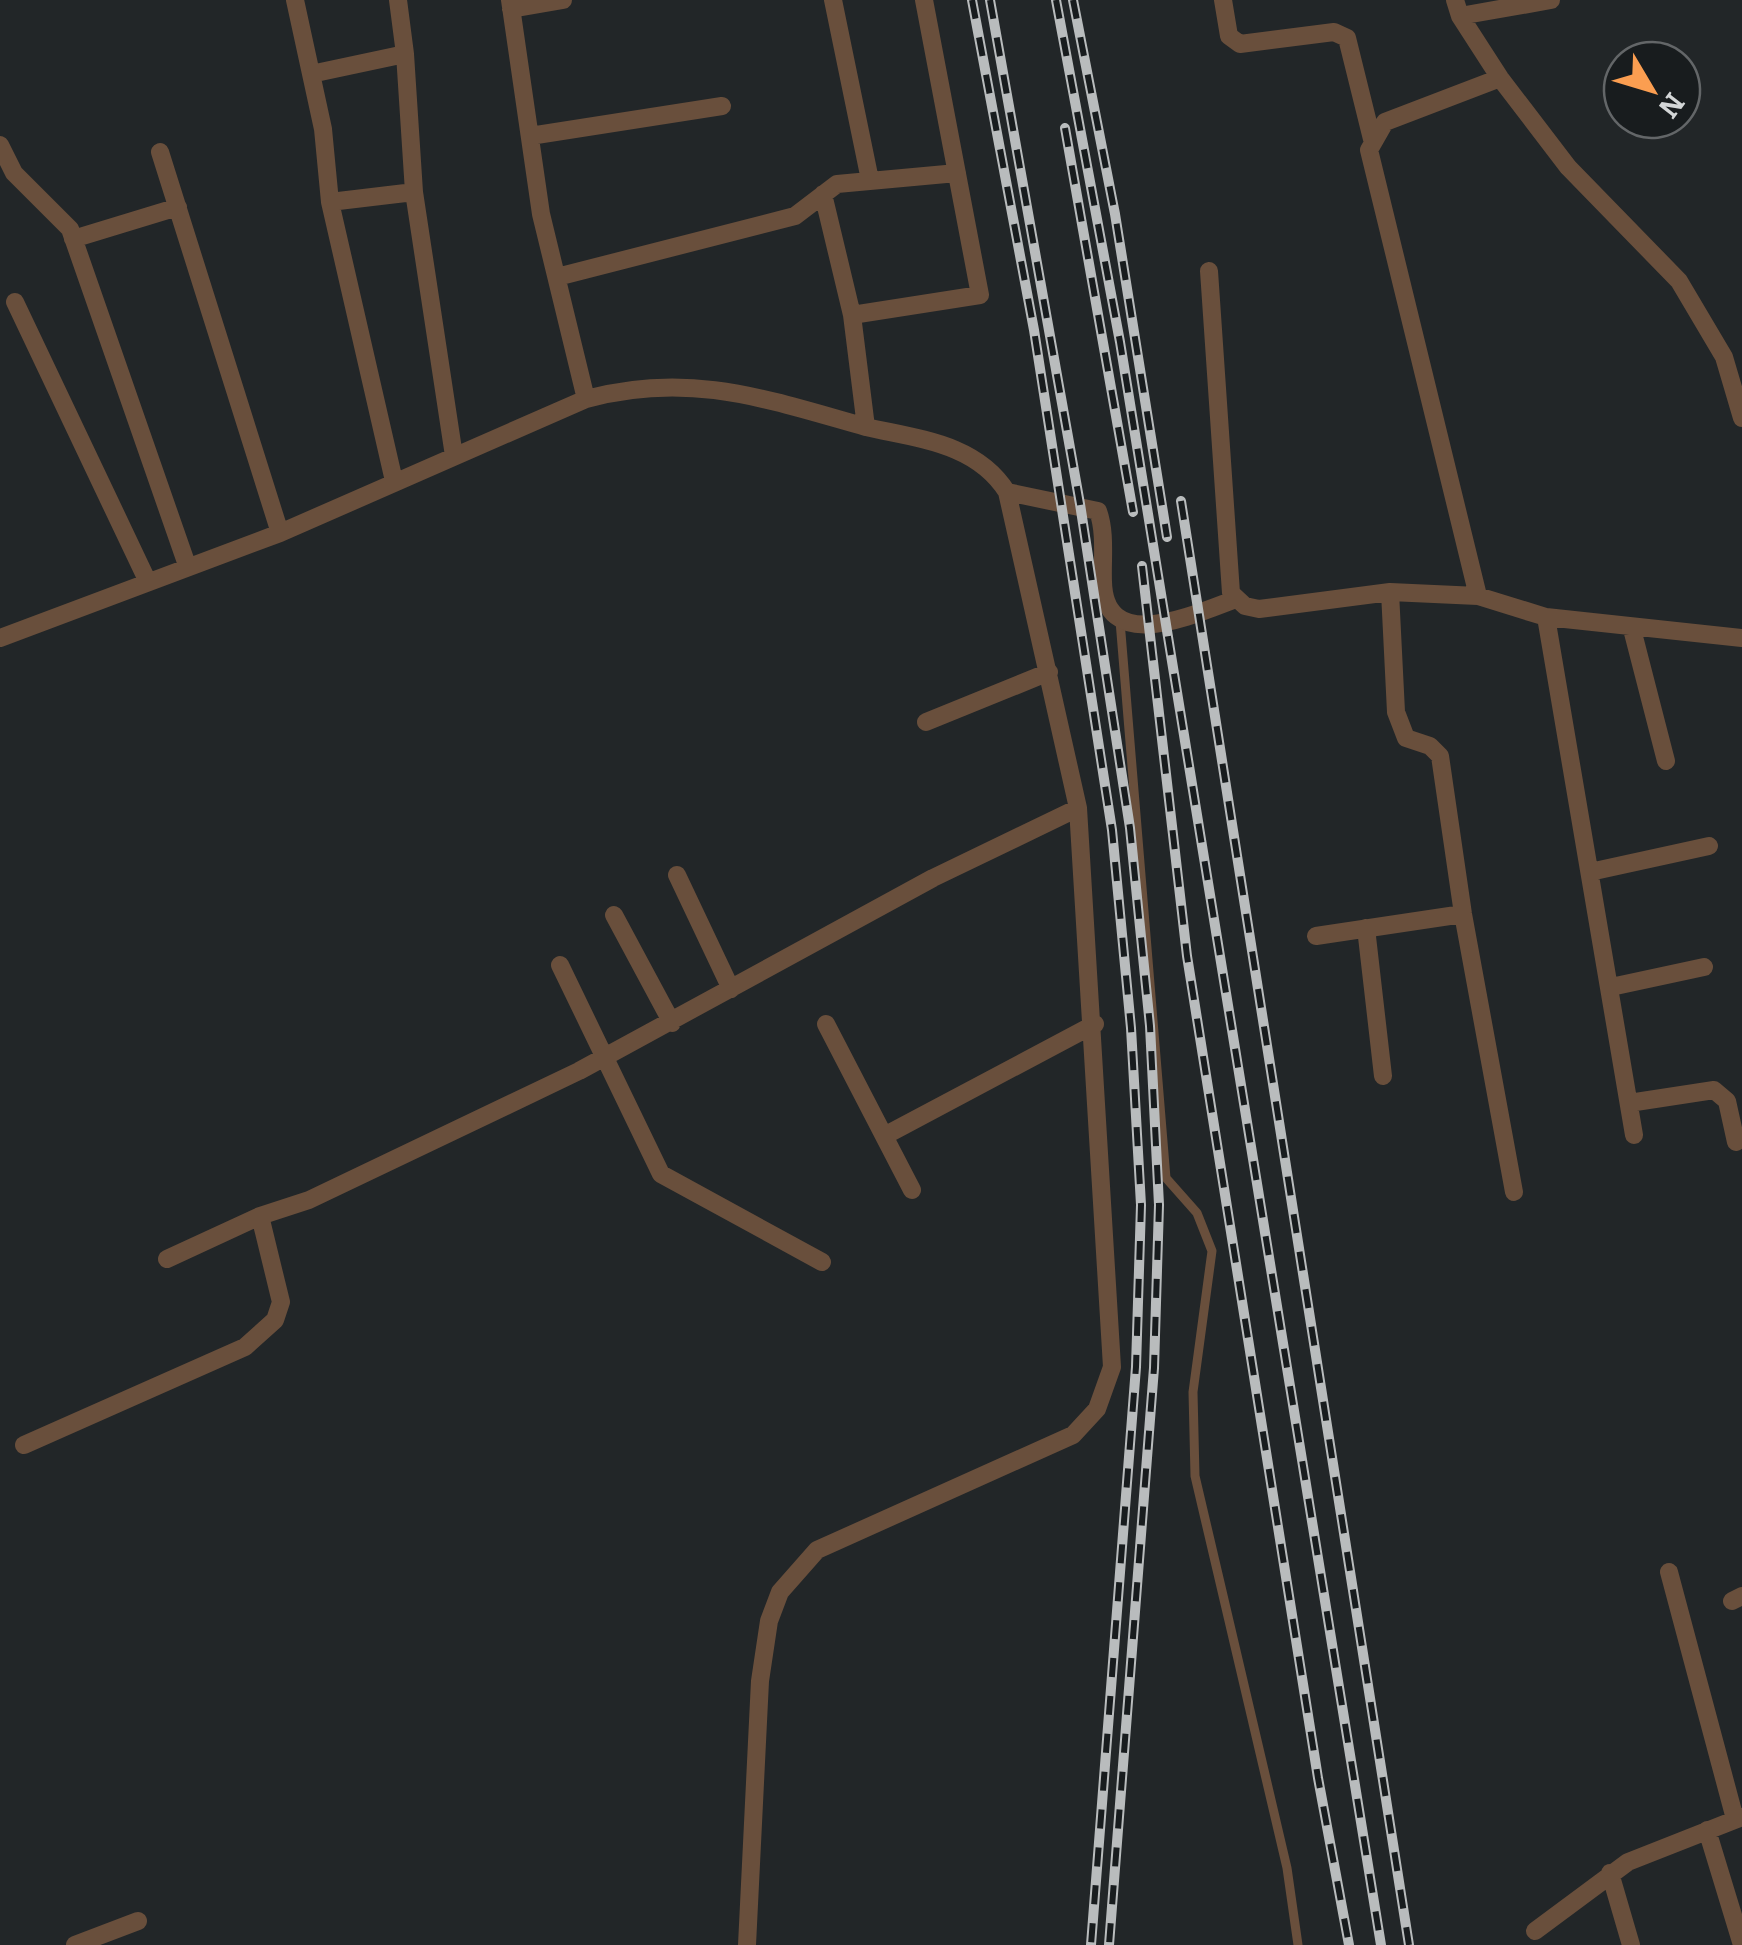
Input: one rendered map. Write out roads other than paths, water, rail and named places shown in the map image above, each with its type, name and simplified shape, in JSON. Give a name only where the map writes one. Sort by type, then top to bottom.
[{"type":"street","points":[[296,0],[323,129],[330,202],[394,481]]},
{"type":"street","points":[[398,0],[414,192],[454,456]]},
{"type":"street","points":[[563,0],[510,4],[556,277],[586,399]]},
{"type":"street","points":[[833,0],[870,180]]},
{"type":"street","points":[[852,315],[980,295],[924,0]]},
{"type":"street","points":[[1224,0],[1229,36],[1240,44],[1334,32],[1347,38],[1372,138]]},
{"type":"street","points":[[1550,0],[1457,8],[1500,78],[1568,167],[1679,281],[1724,357],[1742,418]]},
{"type":"street","points":[[311,74],[405,54]]},
{"type":"street","points":[[1478,596],[1369,150],[1372,138],[1386,122],[1500,78]]},
{"type":"street","points":[[530,136],[722,106]]},
{"type":"street","points":[[0,145],[14,173],[65,219],[74,239],[187,565]]},
{"type":"street","points":[[160,152],[280,533]]},
{"type":"street","points":[[556,277],[796,216],[837,184],[957,173]]},
{"type":"street","points":[[330,202],[414,192]]},
{"type":"street","points":[[823,194],[852,315],[866,427]]},
{"type":"street","points":[[74,239],[178,207]]},
{"type":"street","points":[[1209,271],[1231,592],[1236,599],[1259,608],[1390,592],[1478,596],[1546,617],[1742,638]]},
{"type":"street","points":[[15,302],[147,580]]},
{"type":"street","points":[[1724,357],[1742,349]]},
{"type":"street","points":[[0,638],[280,533],[586,399],[629,387],[725,388],[954,447],[984,465],[1007,492],[1078,808],[1112,1366],[1096,1409],[1073,1435],[816,1550],[780,1592],[769,1621],[760,1681],[747,1945]]},
{"type":"street","points":[[1007,492],[1098,512],[1104,600],[1120,622],[1135,627],[1150,625],[1236,599]]},
{"type":"street","points":[[1390,592],[1396,712],[1406,738],[1430,746],[1440,756],[1514,1192]]},
{"type":"street","points":[[1546,617],[1634,1135]]},
{"type":"street","points":[[1632,629],[1666,761]]},
{"type":"street","points":[[926,722],[1049,672]]},
{"type":"street","points":[[167,1259],[260,1216],[309,1200],[606,1056],[933,878],[1078,808]]},
{"type":"street","points":[[1590,872],[1710,846]]},
{"type":"street","points":[[677,875],[731,989]]},
{"type":"street","points":[[1316,936],[1464,914]]},
{"type":"street","points":[[614,915],[672,1023]]},
{"type":"street","points":[[1366,928],[1383,1076]]},
{"type":"street","points":[[560,965],[668,1181],[822,1262]]},
{"type":"street","points":[[1611,987],[1704,967]]},
{"type":"street","points":[[826,1024],[912,1190]]},
{"type":"street","points":[[886,1135],[1094,1024]]},
{"type":"street","points":[[1629,1103],[1714,1090],[1728,1101],[1736,1142]]},
{"type":"street","points":[[24,1445],[245,1348],[265,1332],[281,1302],[260,1216]]},
{"type":"street","points":[[1668,1572],[1727,1822],[1742,1945]]},
{"type":"street","points":[[1727,1822],[1742,1838]]},
{"type":"street","points":[[1535,1932],[1610,1873],[1727,1822]]},
{"type":"street","points":[[1610,1873],[1631,1945]]},
{"type":"street","points":[[74,1945],[138,1920]]},
{"type":"lane","points":[[1120,622],[1166,1178],[1197,1212],[1212,1251],[1192,1392],[1195,1476],[1287,1868],[1298,1945]]},
{"type":"railway","points":[[972,0],[1034,330],[1112,830],[1131,1028],[1141,1205],[1136,1367],[1091,1945]]},
{"type":"railway","points":[[990,0],[1080,504],[1130,828],[1150,1026],[1159,1205],[1154,1368],[1109,1945]]},
{"type":"railway","points":[[1056,0],[1120,342],[1381,1945]]},
{"type":"railway","points":[[1073,0],[1115,214],[1167,537]]},
{"type":"railway","points":[[1065,128],[1133,512]]},
{"type":"railway","points":[[1181,501],[1409,1945]]},
{"type":"railway","points":[[1142,566],[1187,956],[1318,1778],[1349,1945]]}]
